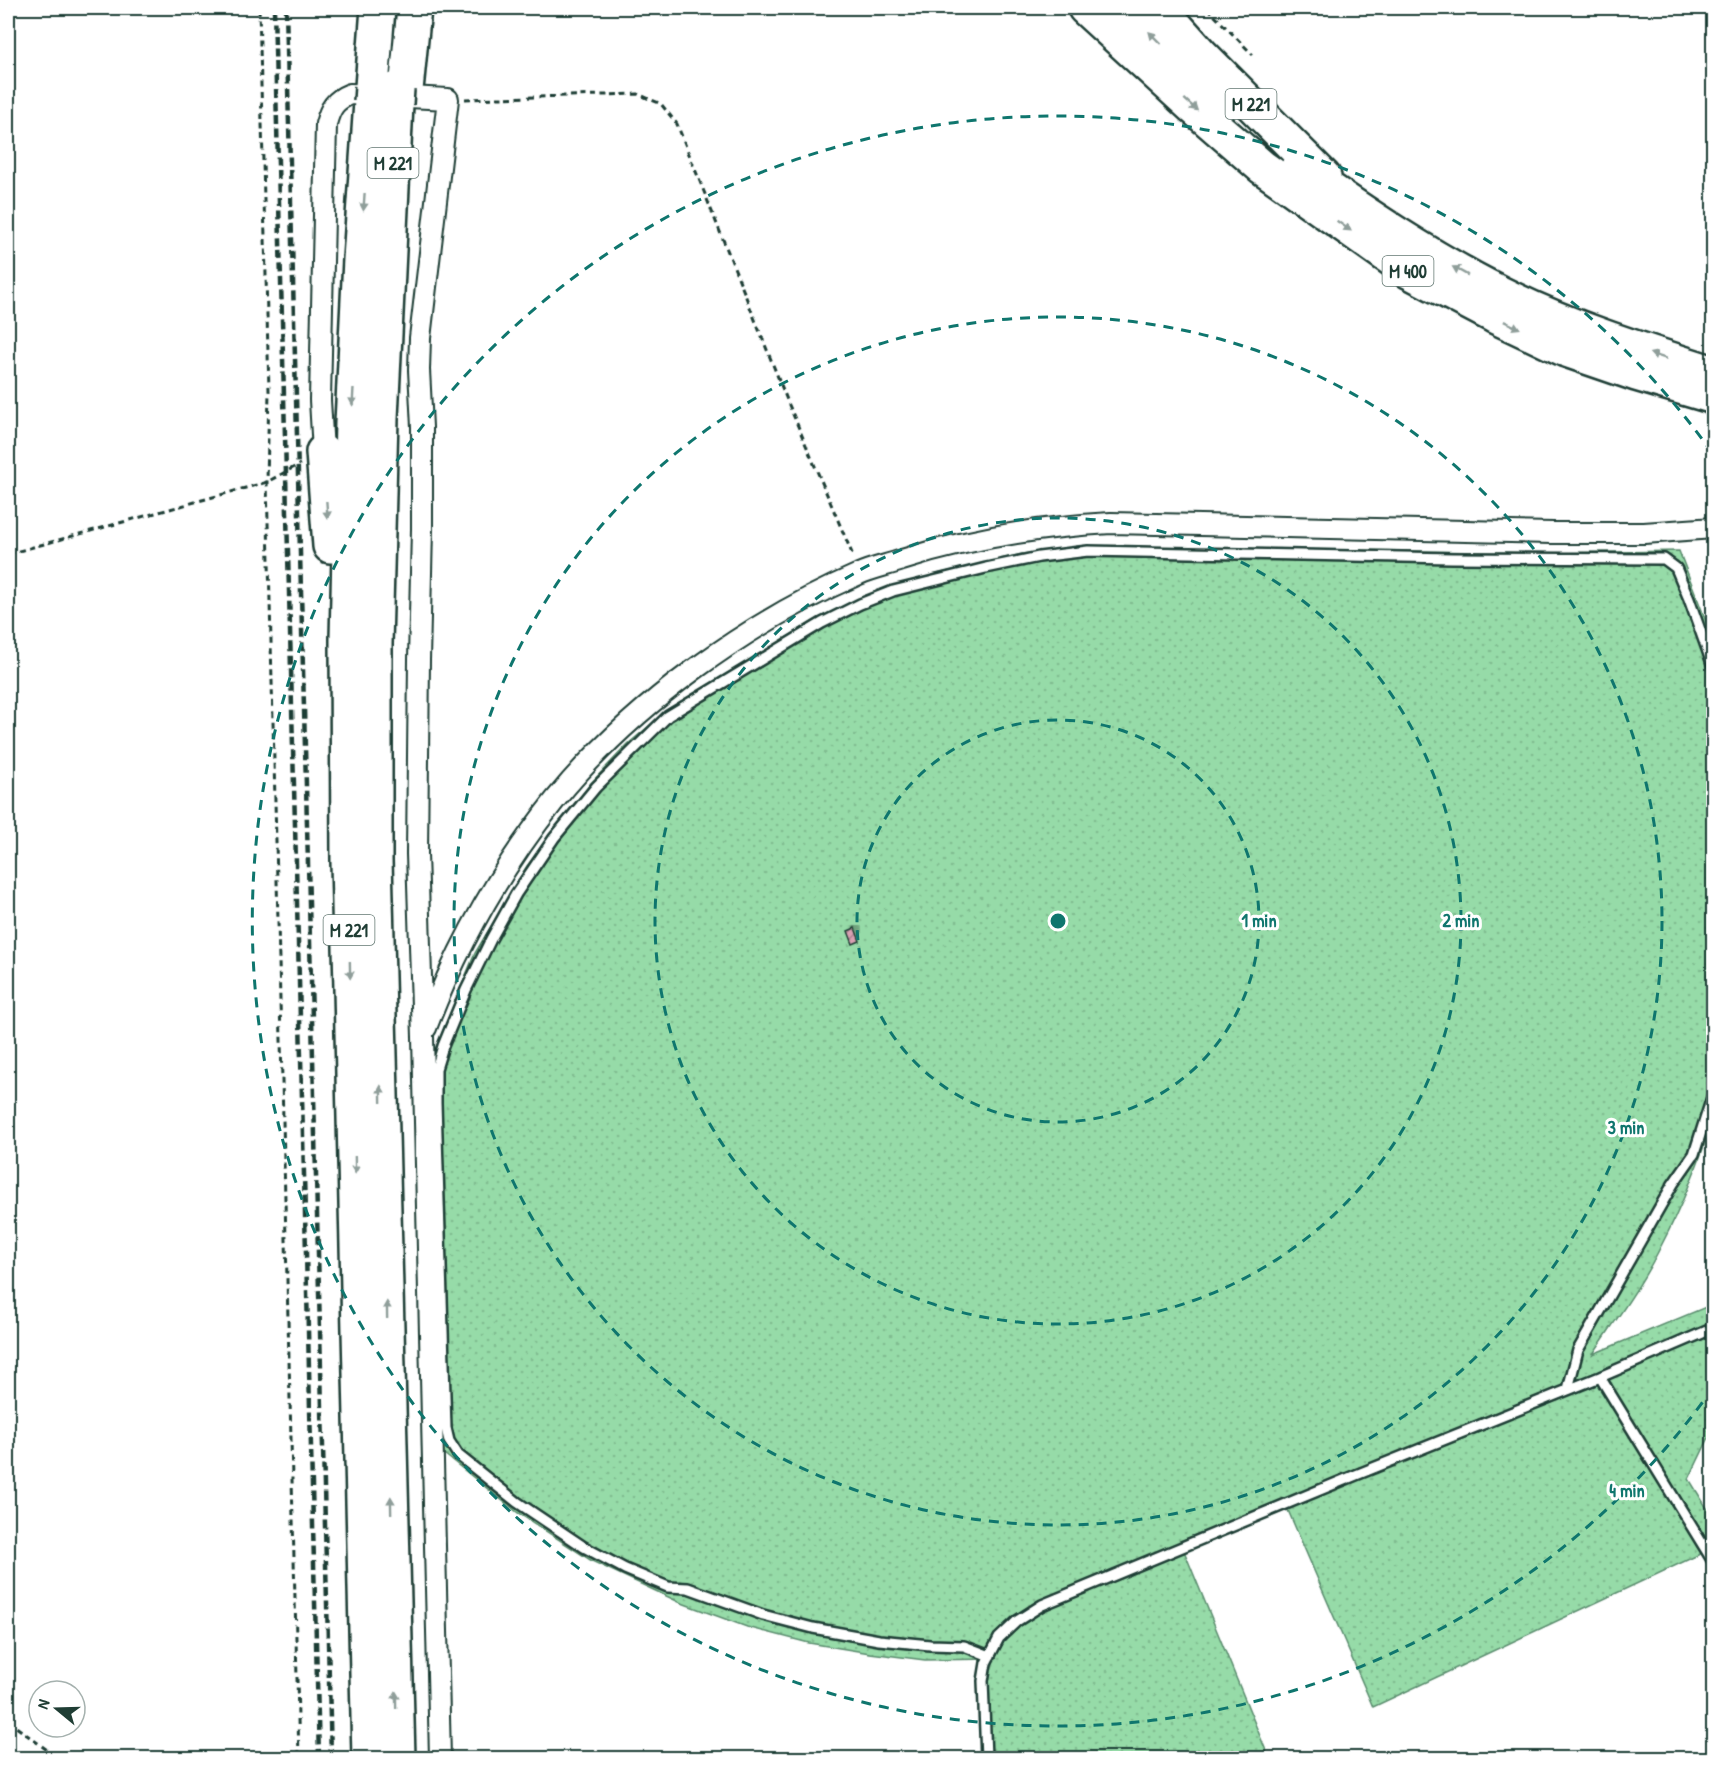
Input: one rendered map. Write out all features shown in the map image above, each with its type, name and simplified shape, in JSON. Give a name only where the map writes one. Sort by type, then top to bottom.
[{"type":"highway","name":"M 221","points":[[369,1758],[348,861],[347,639],[352,423],[360,259],[391,96],[414,8]]},
{"type":"highway","name":"M 400","points":[[1085,8],[1262,167],[1410,272],[1566,350],[1713,398]]},
{"type":"highway","name":"M 400","points":[[1125,8],[1203,86],[1271,148],[1417,247],[1501,293],[1575,326],[1713,373]]},
{"type":"highway","name":"M 221","points":[[1160,8],[1201,54],[1344,197]]},
{"type":"highway","name":"M 221","points":[[385,11],[391,96],[391,222],[381,406],[375,644],[375,860],[398,1758]]},
{"type":"highway","points":[[323,452],[331,553],[333,654],[348,861]]},
{"type":"street","points":[[323,452],[321,389],[326,124],[329,112],[340,98],[350,94],[448,99],[424,302],[419,370],[423,473],[417,854],[440,1758]]},
{"type":"street","points":[[423,1036],[460,951],[509,866],[556,799],[587,764],[644,709],[720,652],[809,598],[860,573],[935,549],[975,540],[1063,526],[1111,523],[1553,533],[1644,533],[1713,528]]},
{"type":"lane","points":[[990,1656],[964,1646],[879,1640],[813,1628],[762,1615],[688,1588],[668,1587],[625,1569],[545,1522],[458,1455],[449,1441],[446,1428],[436,1069],[443,1046],[491,939],[516,894],[554,838],[596,787],[668,716],[822,623],[893,591],[1039,557],[1088,551],[1452,558],[1664,559],[1676,568],[1713,669]]},
{"type":"lane","points":[[1568,1389],[1578,1350],[1673,1184],[1694,1154],[1713,1091]]},
{"type":"lane","points":[[986,1758],[983,1681],[986,1663],[999,1638],[1017,1621],[1042,1605],[1356,1474],[1600,1377],[1713,1328]]},
{"type":"lane","points":[[1600,1377],[1713,1563]]},
{"type":"path","points":[[259,8],[269,391],[267,482],[299,1758]]},
{"type":"path","points":[[1208,8],[1253,55]]},
{"type":"path","points":[[448,99],[638,94],[661,104],[677,124],[789,405],[860,573]]},
{"type":"path","points":[[8,554],[267,482],[323,452]]},
{"type":"path","points":[[8,1721],[58,1758]]},
{"type":"green space","points":[[1080,546],[1549,553],[1679,551],[1713,639],[1713,1120],[1677,1214],[1655,1258],[1593,1354],[1713,1304],[1713,1429],[1689,1479],[1713,1518],[1713,1548],[1373,1707],[1284,1501],[1180,1541],[1269,1758],[990,1758],[987,1684],[994,1659],[925,1660],[809,1643],[747,1627],[679,1602],[592,1561],[518,1513],[439,1450],[429,1065],[475,953],[527,866],[591,783],[628,744],[663,714],[814,621],[870,595],[933,575],[1022,554]]},
{"type":"building","points":[[855,928],[860,941],[853,944],[848,931]]},
{"type":"railway","points":[[274,8],[319,1758]]},
{"type":"railway","points":[[286,8],[331,1758]]}]
